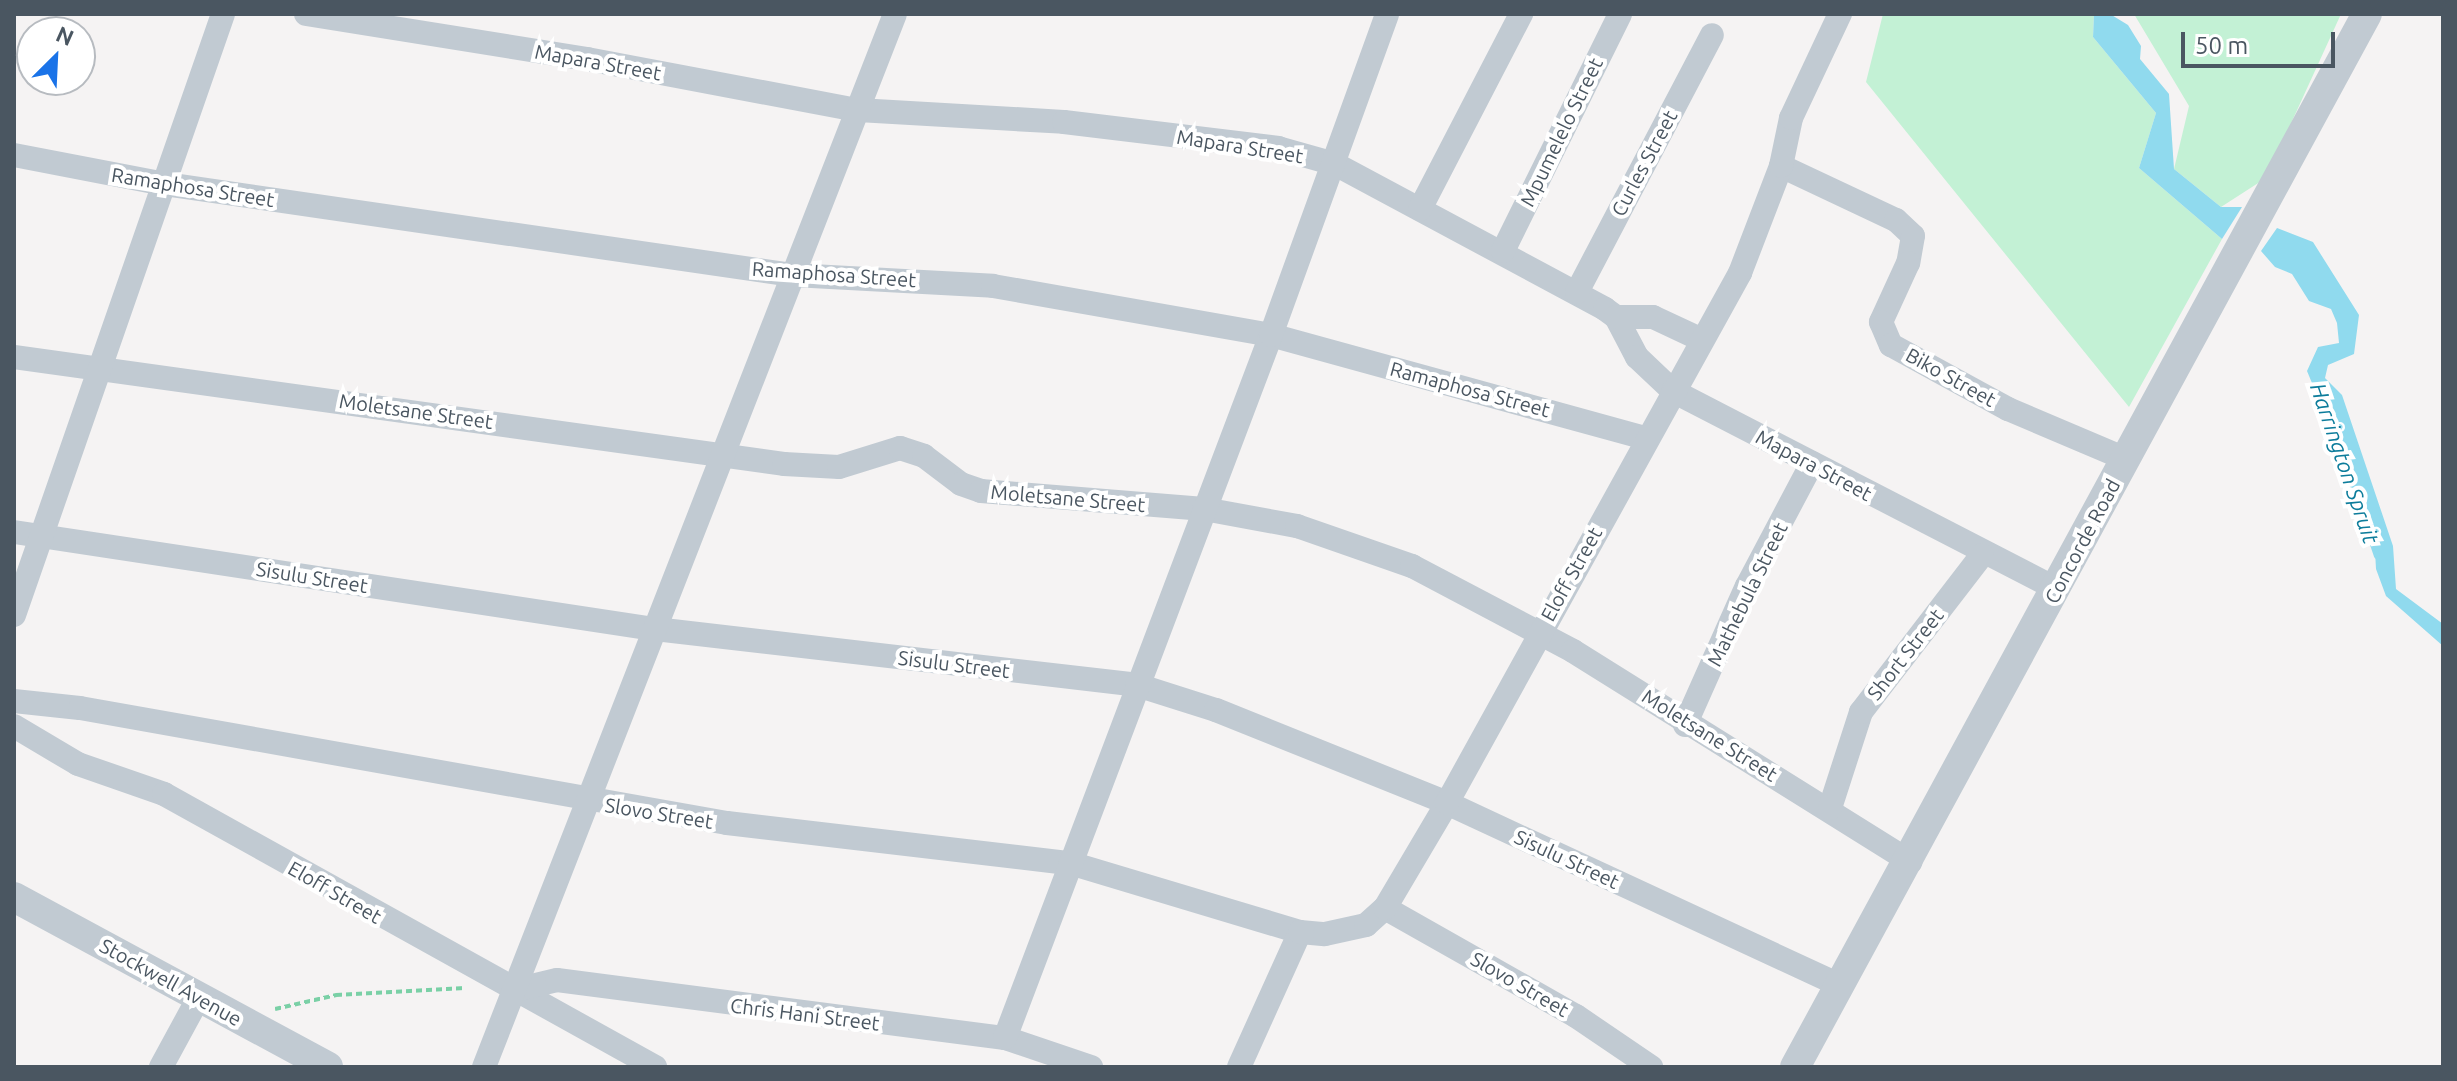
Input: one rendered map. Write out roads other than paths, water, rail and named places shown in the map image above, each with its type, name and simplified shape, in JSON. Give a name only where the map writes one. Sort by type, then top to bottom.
[{"type":"street","points":[[14,615],[223,14]]},
{"type":"street","name":"Mapara Street","points":[[306,14],[587,59],[858,110],[1064,122],[1278,148],[1335,164],[1503,251],[1616,317],[1637,357],[1673,391],[1982,555],[2057,589]]},
{"type":"street","points":[[484,1067],[895,14]]},
{"type":"street","points":[[1005,1038],[1335,164],[1387,14]]},
{"type":"street","points":[[1420,209],[1521,14]]},
{"type":"street","name":"Mpumelelo Street","points":[[1503,251],[1620,14]]},
{"type":"street","name":"Eloff Street","points":[[1300,932],[1347,931],[1366,925],[1385,908],[1447,803],[1645,438],[1747,259],[1781,166],[1791,118],[1840,14]]},
{"type":"street","name":"Concorde Road","points":[[1795,1067],[1911,862],[2367,14]]},
{"type":"street","name":"Curles Street","points":[[1577,292],[1712,35]]},
{"type":"street","name":"Ramaphosa Street","points":[[14,155],[165,184],[793,275],[993,286],[1271,335],[1645,438]]},
{"type":"street","name":"Biko Street","points":[[1781,166],[1896,220],[1913,236],[1908,263],[1881,322],[1891,345],[2044,426],[2126,459]]},
{"type":"street","points":[[1616,317],[1653,317],[1702,340]]},
{"type":"street","name":"Moletsane Street","points":[[14,357],[723,454],[839,467],[900,448],[924,456],[961,484],[981,491],[1204,509],[1297,526],[1379,551],[1614,673],[1685,725],[1830,808],[1911,862]]},
{"type":"street","name":"Mathebula Street","points":[[1685,725],[1747,586],[1812,463]]},
{"type":"street","name":"Sisulu Street","points":[[14,532],[655,629],[1137,685],[1216,710],[1447,803],[1841,986]]},
{"type":"street","name":"Short Street","points":[[1830,808],[1861,712],[1982,555]]},
{"type":"street","name":"Slovo Street","points":[[14,701],[80,708],[589,802],[1070,863],[1300,932]]},
{"type":"street","name":"Eloff Street","points":[[14,726],[78,764],[164,794],[655,1067]]},
{"type":"street","name":"Stockwell Avenue","points":[[14,897],[328,1067]]},
{"type":"street","name":"Slovo Street","points":[[1385,908],[1576,1016],[1651,1067]]},
{"type":"street","points":[[1239,1067],[1300,932]]},
{"type":"street","name":"Chris Hani Street","points":[[515,990],[557,980],[1005,1038],[1091,1067]]},
{"type":"street","points":[[161,1067],[199,997]]},
{"type":"water","points":[[2094,14],[2110,14],[2128,25],[2141,46],[2140,59],[2169,94],[2174,169],[2221,207],[2242,207],[2222,239],[2139,168],[2156,113],[2093,37]]},
{"type":"water","points":[[2277,228],[2313,242],[2359,315],[2354,354],[2328,365],[2325,378],[2342,395],[2393,546],[2396,589],[2443,624],[2443,646],[2386,596],[2376,569],[2374,533],[2307,371],[2318,347],[2339,343],[2337,323],[2331,309],[2309,301],[2292,274],[2275,267],[2261,251]]},
{"type":"waterway","name":"Harrington Spruit","points":[[2347,468],[2377,556]]}]
